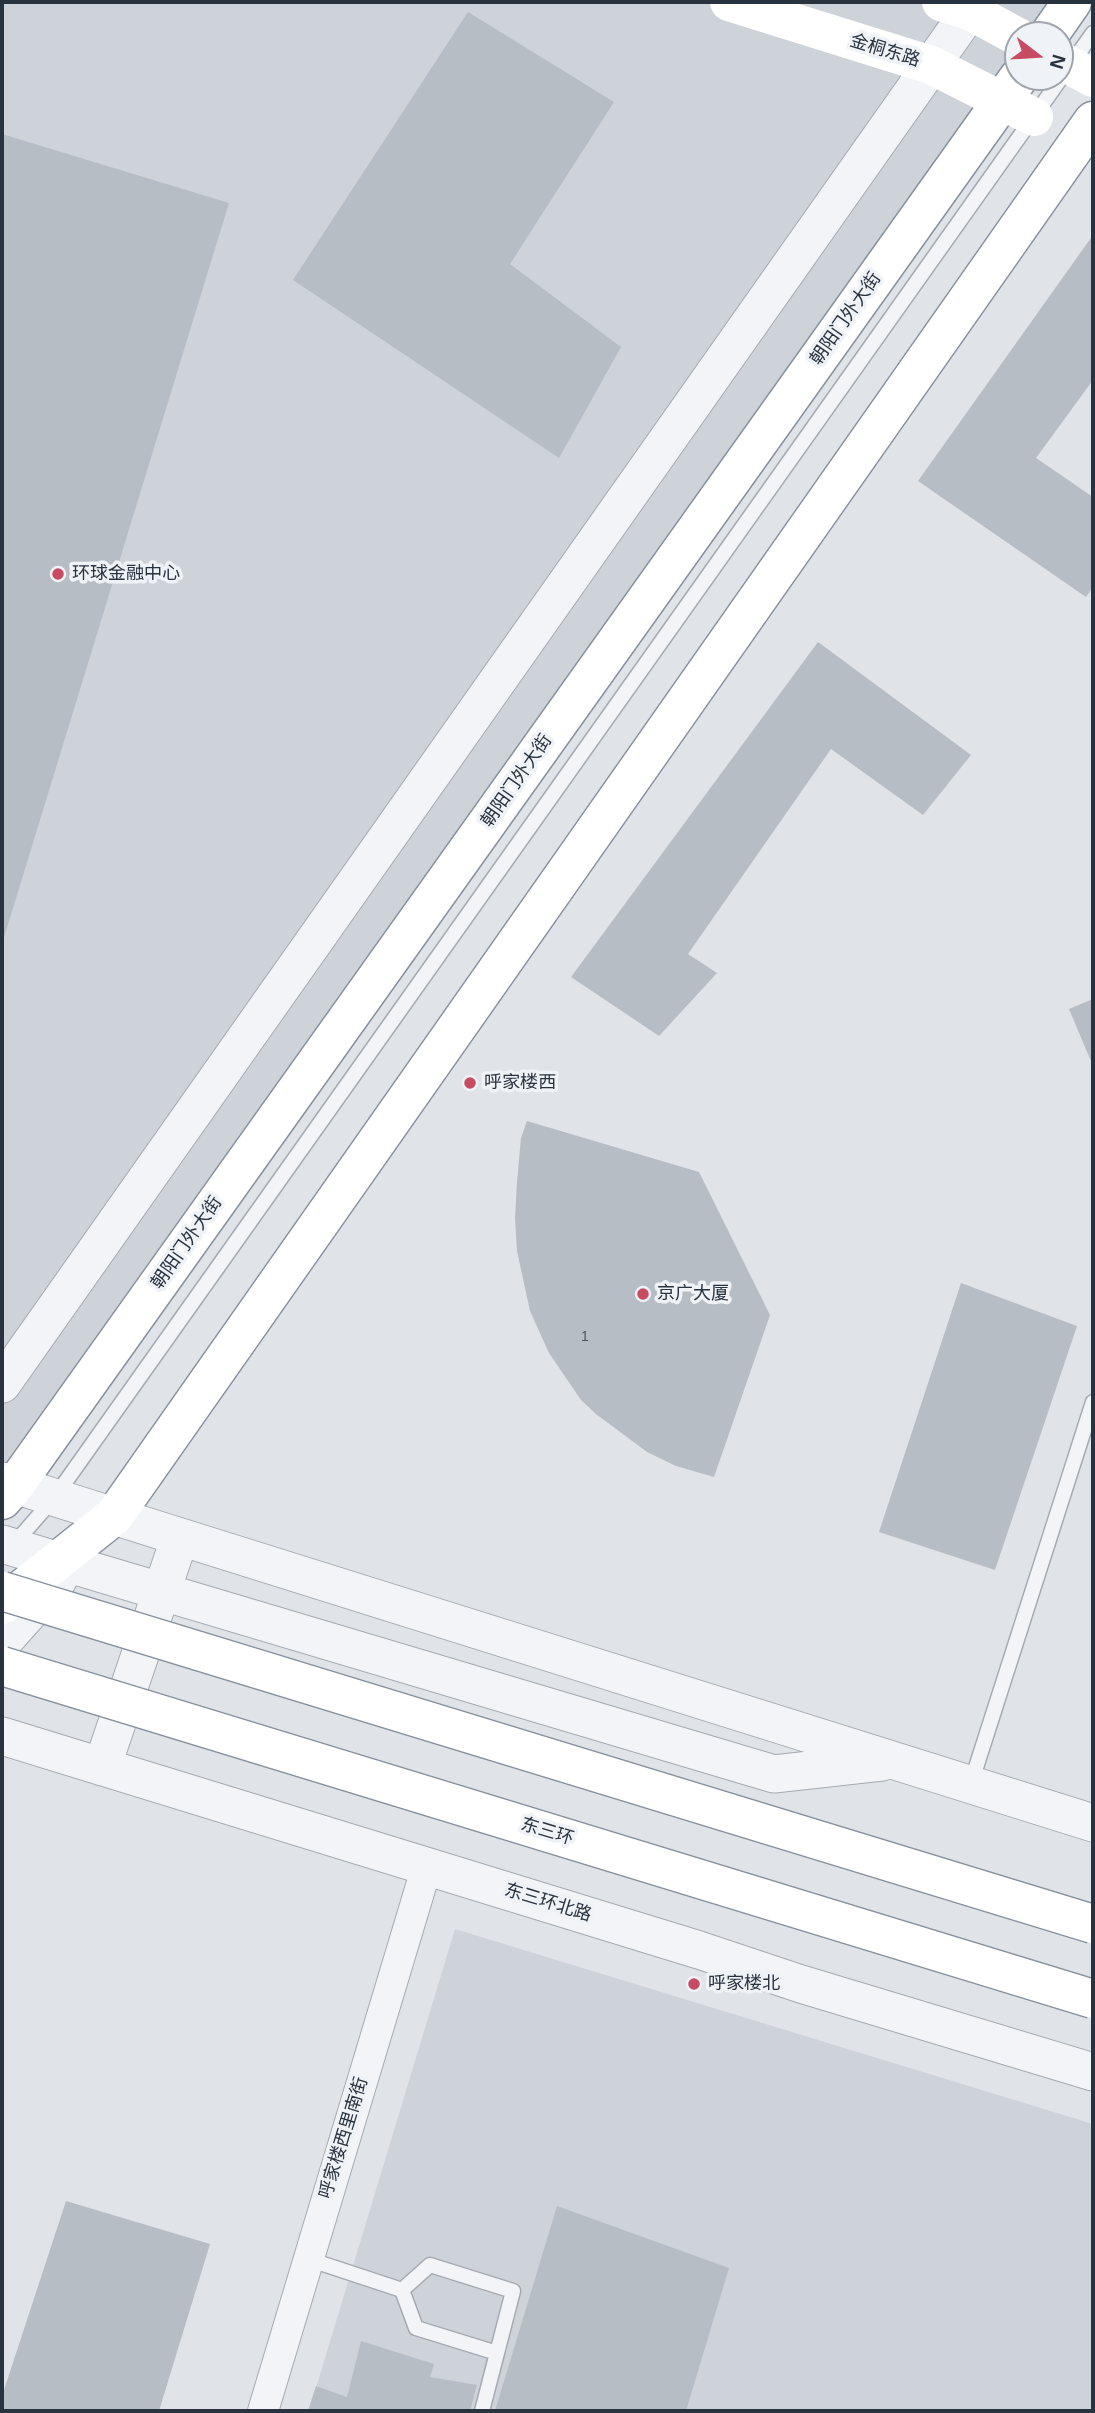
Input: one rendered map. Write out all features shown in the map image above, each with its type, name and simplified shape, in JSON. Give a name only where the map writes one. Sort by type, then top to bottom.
[{"type":"main road","name":"金桐东路","points":[[729,2],[931,65],[1018,98]]},
{"type":"main road","points":[[1059,21],[1072,2]]},
{"type":"main road","points":[[962,5],[1004,29]]},
{"type":"main road","name":"朝阳门外大街","points":[[6,1489],[1018,98]]},
{"type":"main road","points":[[2,1605],[64,1563],[114,1516],[1093,121]]},
{"type":"main road","points":[[2,1591],[1093,1924]]},
{"type":"main road","name":"东三环","points":[[2,1666],[1093,1999]]},
{"type":"street","points":[[2,1384],[931,65],[962,5]]},
{"type":"street","points":[[6,1489],[54,1497],[1093,1823]]},
{"type":"street","points":[[102,1767],[180,1537]]},
{"type":"street","points":[[5,1550],[64,1563],[774,1774],[897,1761]]},
{"type":"street","points":[[2,1643],[64,1563]]},
{"type":"street","name":"东三环北路","points":[[2,1736],[1093,2072]]},
{"type":"street","name":"呼家楼西里南街","points":[[263,2411],[427,1866]]},
{"type":"lane","points":[[5,1550],[54,1497],[1018,98],[1075,68],[1093,33]]},
{"type":"lane","points":[[971,1785],[1093,1402]]},
{"type":"lane","points":[[307,2259],[402,2290]]},
{"type":"lane","points":[[402,2290],[430,2265],[513,2291],[482,2411]]},
{"type":"lane","points":[[402,2290],[416,2328],[497,2353]]},
{"type":"shaded area","points":[[2,2],[1075,2],[1042,21],[1004,21],[1004,91],[1008,91],[2,1512]]},
{"type":"shaded area","points":[[455,1929],[1093,2124],[1093,2411],[309,2411]]},
{"type":"building","points":[[468,12],[614,102],[510,264],[621,347],[559,458],[293,280]]},
{"type":"building","name":"环球金融中心","points":[[2,134],[229,203],[2,944]]},
{"type":"building","points":[[1093,235],[1093,380],[1036,458],[1093,497],[1093,587],[1086,597],[918,481]]},
{"type":"building","points":[[818,642],[971,755],[923,815],[831,749],[688,954],[717,973],[659,1036],[571,977]]},
{"type":"building","points":[[1093,999],[1093,1066],[1069,1009]]},
{"type":"building","name":"京广大厦","points":[[527,1121],[699,1172],[770,1315],[714,1477],[676,1466],[647,1452],[596,1414],[581,1400],[549,1353],[530,1311],[517,1251],[517,1182],[521,1138]]},
{"type":"building","points":[[961,1283],[1077,1326],[995,1570],[879,1532]]},
{"type":"building","points":[[66,2201],[210,2244],[159,2411],[2,2411],[2,2396]]},
{"type":"building","points":[[557,2206],[729,2268],[686,2411],[495,2411]]},
{"type":"building","points":[[361,2341],[434,2364],[430,2377],[477,2385],[470,2411],[308,2411],[316,2386],[347,2397]]},
{"type":"place","name":"环球金融中心","points":[[58,574]]},
{"type":"place","name":"呼家楼西","points":[[470,1083]]},
{"type":"place","name":"京广大厦","points":[[643,1294]]},
{"type":"place","name":"呼家楼北","points":[[694,1984]]}]
